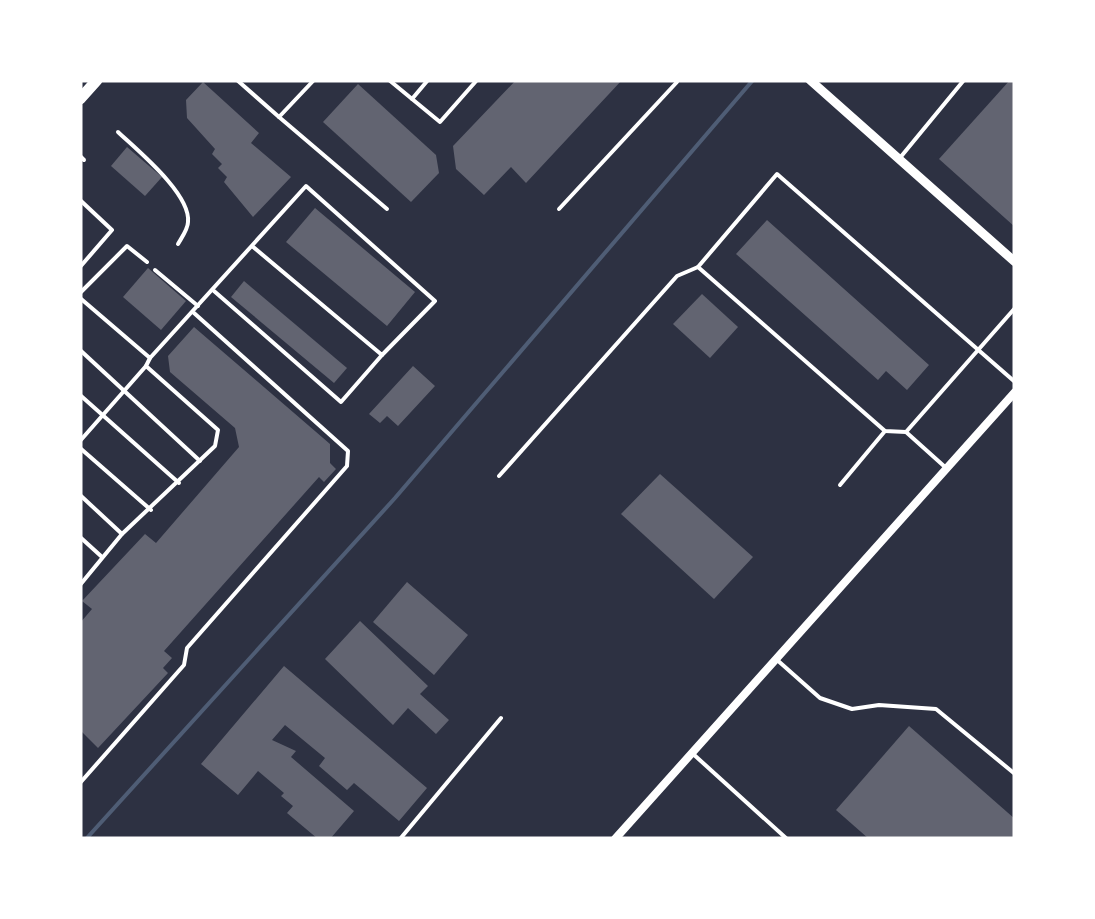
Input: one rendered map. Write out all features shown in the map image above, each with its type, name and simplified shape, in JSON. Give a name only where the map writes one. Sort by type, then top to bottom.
[{"type":"main road","points":[[80,99],[97,80]]},
{"type":"street","points":[[810,80],[1015,262]]},
{"type":"street","points":[[615,839],[1015,392]]},
{"type":"lane","points":[[237,80],[387,209]]},
{"type":"lane","points":[[279,117],[314,80]]},
{"type":"lane","points":[[389,80],[440,122],[477,80]]},
{"type":"lane","points":[[412,99],[428,80]]},
{"type":"lane","points":[[558,209],[677,80]]},
{"type":"lane","points":[[898,159],[964,80]]},
{"type":"lane","points":[[118,132],[166,178],[188,215],[188,226],[178,244]]},
{"type":"lane","points":[[499,476],[677,276],[698,266],[777,174],[1015,382]]},
{"type":"lane","points":[[151,510],[80,445],[150,358],[306,186],[435,301],[342,402],[212,290]]},
{"type":"lane","points":[[80,200],[112,230],[80,267]]},
{"type":"lane","points":[[147,262],[128,246],[80,296],[150,358]]},
{"type":"lane","points":[[252,246],[382,355]]},
{"type":"lane","points":[[698,266],[886,430],[906,432],[946,468]]},
{"type":"lane","points":[[155,270],[198,306]]},
{"type":"lane","points":[[906,432],[1015,308]]},
{"type":"lane","points":[[80,784],[184,665],[187,648],[348,466],[348,451],[192,312]]},
{"type":"lane","points":[[80,350],[200,461]]},
{"type":"lane","points":[[80,585],[122,534],[215,446],[218,430],[146,366]]},
{"type":"lane","points":[[80,395],[178,483]]},
{"type":"lane","points":[[840,485],[886,430]]},
{"type":"lane","points":[[80,495],[122,534]]},
{"type":"lane","points":[[80,537],[102,556]]},
{"type":"lane","points":[[776,659],[820,698],[852,708],[879,705],[936,709],[1015,774]]},
{"type":"lane","points":[[400,839],[501,718]]},
{"type":"lane","points":[[692,753],[787,839]]},
{"type":"building","points":[[516,80],[622,80],[526,183],[511,167],[484,195],[456,169],[453,146]]},
{"type":"building","points":[[1010,80],[1015,80],[1015,227],[939,159]]},
{"type":"building","points":[[203,82],[259,133],[251,143],[291,177],[253,217],[224,182],[227,177],[218,168],[222,164],[212,154],[215,149],[187,118],[186,100]]},
{"type":"building","points":[[358,84],[436,155],[439,173],[411,202],[323,122]]},
{"type":"building","points":[[127,147],[162,177],[145,196],[111,166]]},
{"type":"building","points":[[315,208],[415,292],[387,326],[286,242]]},
{"type":"building","points":[[767,220],[929,365],[907,390],[886,371],[878,380],[736,254]]},
{"type":"building","points":[[148,268],[186,301],[161,330],[123,297]]},
{"type":"building","points":[[244,281],[347,368],[334,383],[231,297]]},
{"type":"building","points":[[702,294],[738,327],[710,358],[673,324]]},
{"type":"building","points":[[194,327],[330,444],[330,463],[336,469],[324,482],[319,477],[164,651],[172,658],[163,668],[168,673],[98,748],[80,730],[80,623],[92,609],[82,601],[145,534],[156,543],[239,447],[235,428],[170,372],[168,356]]},
{"type":"building","points":[[413,366],[435,386],[398,426],[387,416],[380,423],[369,414]]},
{"type":"building","points":[[660,474],[753,557],[714,599],[621,514]]},
{"type":"building","points":[[407,582],[468,635],[434,675],[373,622]]},
{"type":"building","points":[[360,621],[428,686],[420,694],[449,720],[436,734],[408,708],[393,725],[325,659]]},
{"type":"building","points":[[284,666],[427,788],[399,821],[354,783],[347,790],[319,766],[325,758],[285,725],[272,740],[296,751],[291,757],[354,811],[330,839],[318,839],[287,813],[293,806],[258,771],[238,795],[201,764]]},
{"type":"building","points":[[909,726],[1015,819],[1015,839],[869,839],[836,810]]},
{"type":"waterway","points":[[86,839],[395,498],[753,80]]}]
